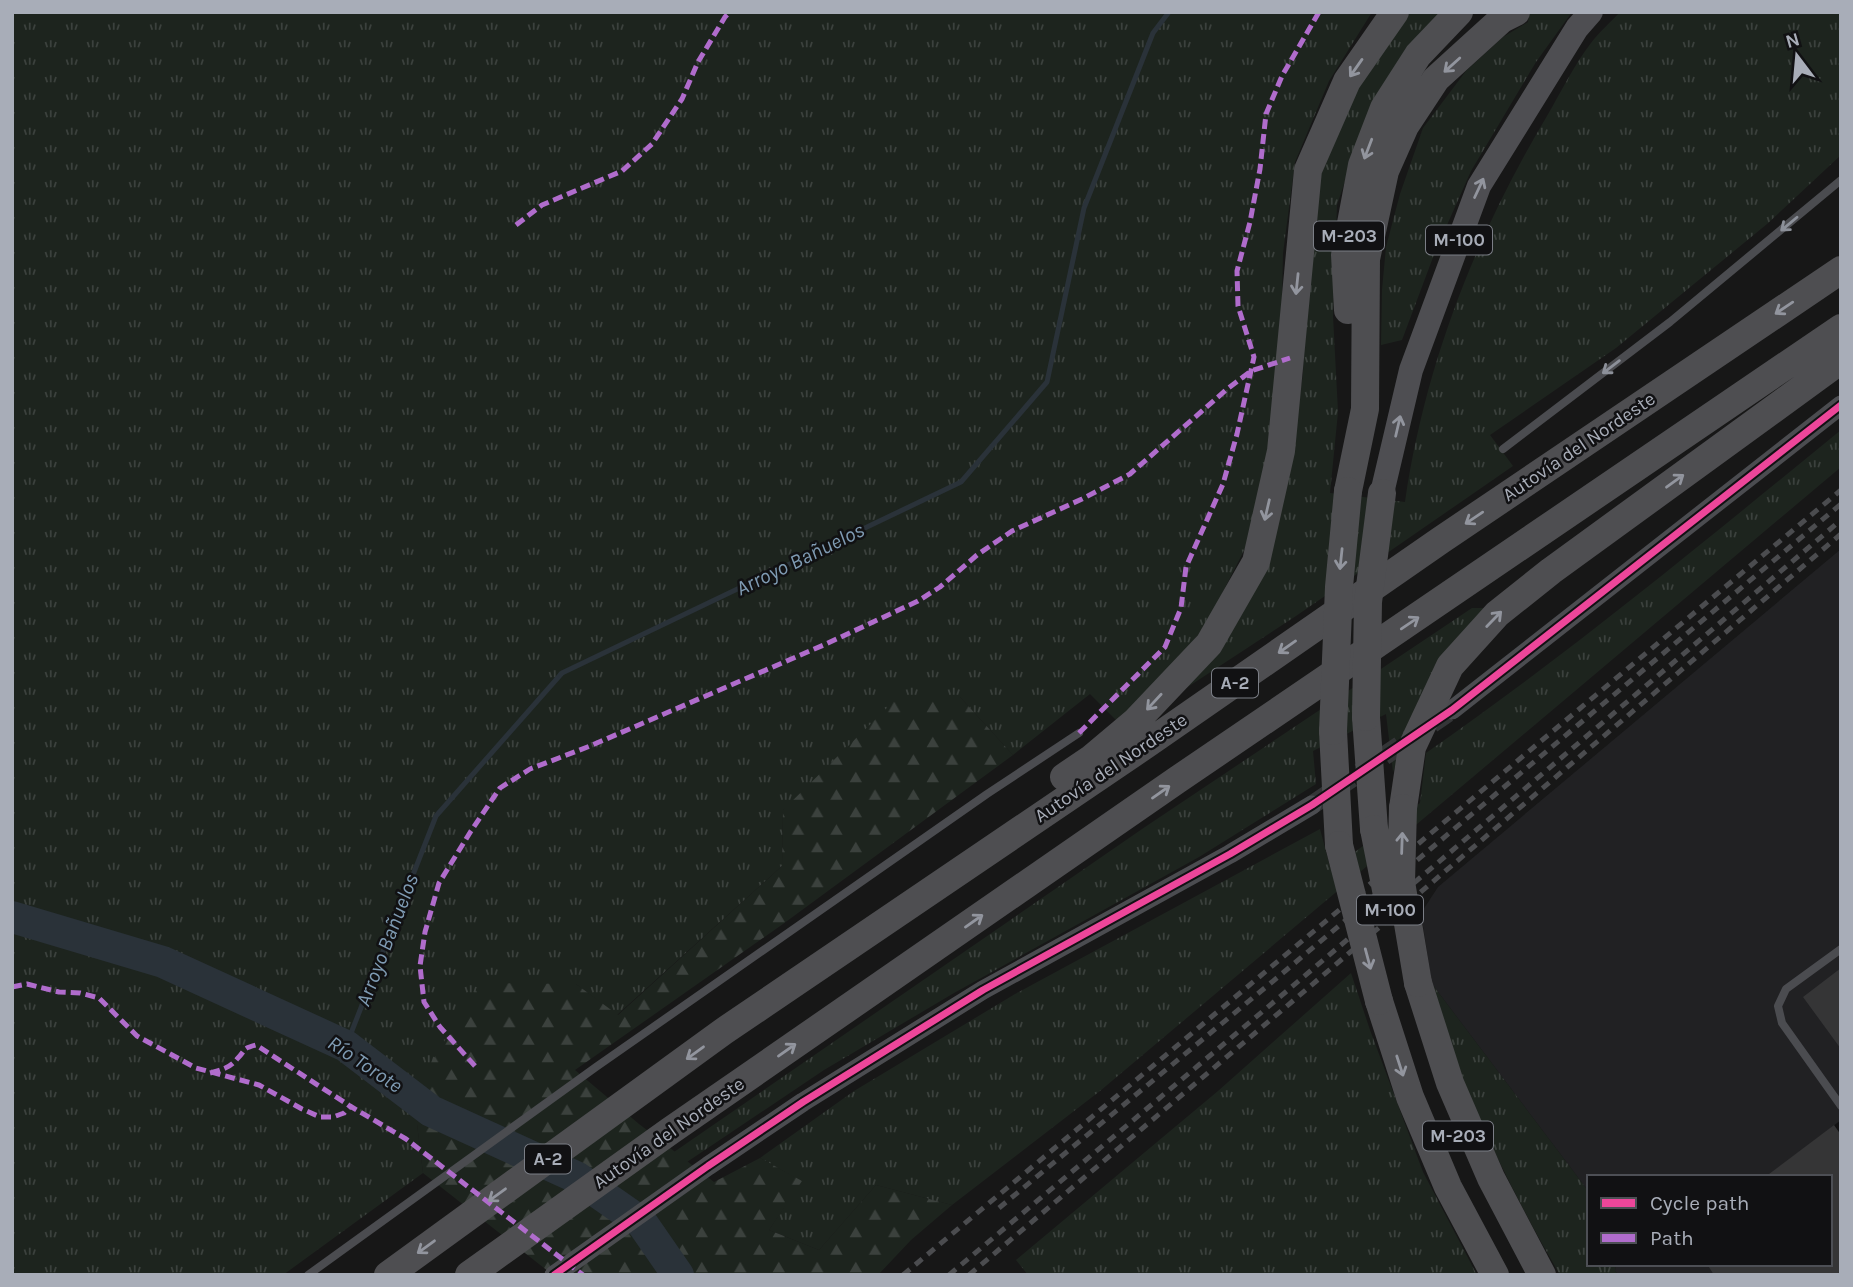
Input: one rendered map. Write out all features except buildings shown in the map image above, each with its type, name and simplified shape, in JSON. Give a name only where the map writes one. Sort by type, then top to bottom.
[{"type":"highway","name":"A-2","points":[[724,1031],[836,933],[1092,758],[1136,721],[1209,644],[1256,562],[1280,451],[1308,170],[1347,81],[1395,12]]},
{"type":"highway","name":"M-203","points":[[1458,12],[1418,55],[1384,108],[1362,165],[1345,256],[1350,347],[1348,491],[1339,587],[1333,731],[1339,845],[1380,1001],[1410,1097],[1448,1188],[1495,1275]]},
{"type":"highway","name":"M-100","points":[[1412,987],[1374,830],[1366,717],[1368,602],[1382,493],[1411,370],[1479,186],[1577,28],[1591,12]]},
{"type":"highway","points":[[1348,491],[1364,409],[1366,259],[1385,171],[1405,126],[1436,79],[1509,16]]},
{"type":"highway","name":"Autovía del Nordeste","points":[[388,1275],[724,1031],[1841,270]]},
{"type":"highway","name":"Autovía del Nordeste","points":[[469,1275],[670,1131],[1177,780],[1841,328]]},
{"type":"highway","points":[[1542,1275],[1491,1178],[1412,987],[1401,882],[1403,807],[1412,747],[1450,666],[1497,614],[1551,571],[1841,360]]},
{"type":"highway","name":"M-203","points":[[1412,987],[1438,1091],[1477,1182],[1527,1275]]},
{"type":"street","points":[[1452,710],[1841,405]]},
{"type":"street","points":[[554,1275],[803,1102],[984,990],[1230,854],[1312,805]]},
{"type":"lane","points":[[1503,449],[1670,322],[1841,180]]},
{"type":"lane","points":[[308,1275],[596,1067],[986,794],[1079,733]]},
{"type":"lane","points":[[1841,948],[1786,989],[1778,1006],[1782,1023],[1841,1107]]},
{"type":"shaded area","points":[[1841,549],[1841,1275],[1619,1275],[1615,1271],[1616,1266],[1832,1266],[1832,1175],[1587,1175],[1587,1189],[1432,984],[1421,913],[1438,887]]},
{"type":"green space","points":[[12,12],[1372,12],[1329,81],[1295,162],[1283,253],[1280,386],[1257,525],[1208,621],[1166,679],[1119,723],[1090,694],[1013,755],[960,697],[783,810],[782,866],[617,1015],[576,984],[417,1086],[417,1124],[423,1173],[283,1275],[12,1275]]},
{"type":"green space","points":[[1406,12],[1443,12],[1360,136],[1337,205],[1333,316],[1338,412],[1330,493],[1405,502],[1414,451],[1440,351],[1476,254],[1521,161],[1573,69],[1594,39],[1620,12],[1841,12],[1841,155],[1767,224],[1616,348],[1490,435],[1513,466],[1296,616],[1177,694],[1287,477],[1303,374],[1307,255],[1317,179],[1334,127]]},
{"type":"green space","points":[[1529,12],[1572,12],[1536,62],[1471,171],[1435,252],[1402,340],[1381,345],[1386,247],[1400,194],[1423,128],[1466,71],[1503,37],[1528,22]]},
{"type":"green space","points":[[1841,430],[1841,467],[1100,1091],[952,1205],[876,1185],[819,1250],[769,1230],[801,1181],[760,1158],[854,1091],[1015,994],[1320,829],[1331,870],[1420,803],[1426,753],[1585,636]]},
{"type":"green space","points":[[1472,608],[1486,608],[1414,712],[1393,772],[1386,714],[1313,751],[1316,784],[1199,857],[954,993],[824,1070],[687,1162],[674,1152],[1145,827]]},
{"type":"green space","points":[[899,696],[960,697],[1013,755],[783,924],[575,1070],[714,1182],[760,1158],[802,1181],[769,1230],[819,1250],[876,1185],[952,1205],[911,1240],[878,1275],[553,1275],[423,1173],[417,1124],[417,1086],[480,983],[576,984],[618,1015],[782,866],[783,810]]},
{"type":"green space","points":[[1351,973],[1423,1172],[1477,1275],[1028,1275],[1016,1260],[1218,1091]]},
{"type":"green space","points":[[1432,984],[1587,1189],[1587,1266],[1616,1266],[1615,1271],[1619,1275],[1560,1275],[1495,1153],[1458,1064]]},
{"type":"waterway","name":"Arroyo Bañuelos","points":[[346,1046],[436,816],[562,673],[961,482],[1047,382],[1084,208],[1153,33],[1169,12]]},
{"type":"waterway","name":"Río Torote","points":[[12,917],[163,962],[346,1046],[431,1111],[576,1177],[642,1223],[678,1275]]},
{"type":"tunnel","points":[[1312,805],[1452,710]]},
{"type":"railway","points":[[903,1275],[1841,490]]},
{"type":"railway","points":[[999,1208],[1841,504]]},
{"type":"railway","points":[[949,1275],[1841,520]]},
{"type":"railway","points":[[969,1275],[1841,534]]},
{"type":"marked path","points":[[516,225],[542,205],[622,171],[652,144],[682,99],[698,62],[730,12]]},
{"type":"marked path","points":[[1079,733],[1165,647],[1181,608],[1186,567],[1223,484],[1254,357],[1238,306],[1237,271],[1260,169],[1266,114],[1282,76],[1319,12]]},
{"type":"marked path","points":[[475,1066],[440,1027],[424,1002],[420,966],[425,932],[439,883],[500,788],[530,769],[590,746],[826,644],[918,601],[1012,531],[1130,474],[1251,371],[1290,358]]},
{"type":"marked path","points":[[12,987],[27,984],[99,998],[137,1036],[196,1068],[259,1085],[320,1117],[333,1117],[344,1113],[350,1106]]},
{"type":"marked path","points":[[210,1073],[228,1067],[246,1049],[256,1045],[406,1139],[583,1275]]},
{"type":"cycle path","points":[[554,1275],[803,1102],[983,990],[1230,854],[1312,805],[1452,710],[1841,405]]}]
